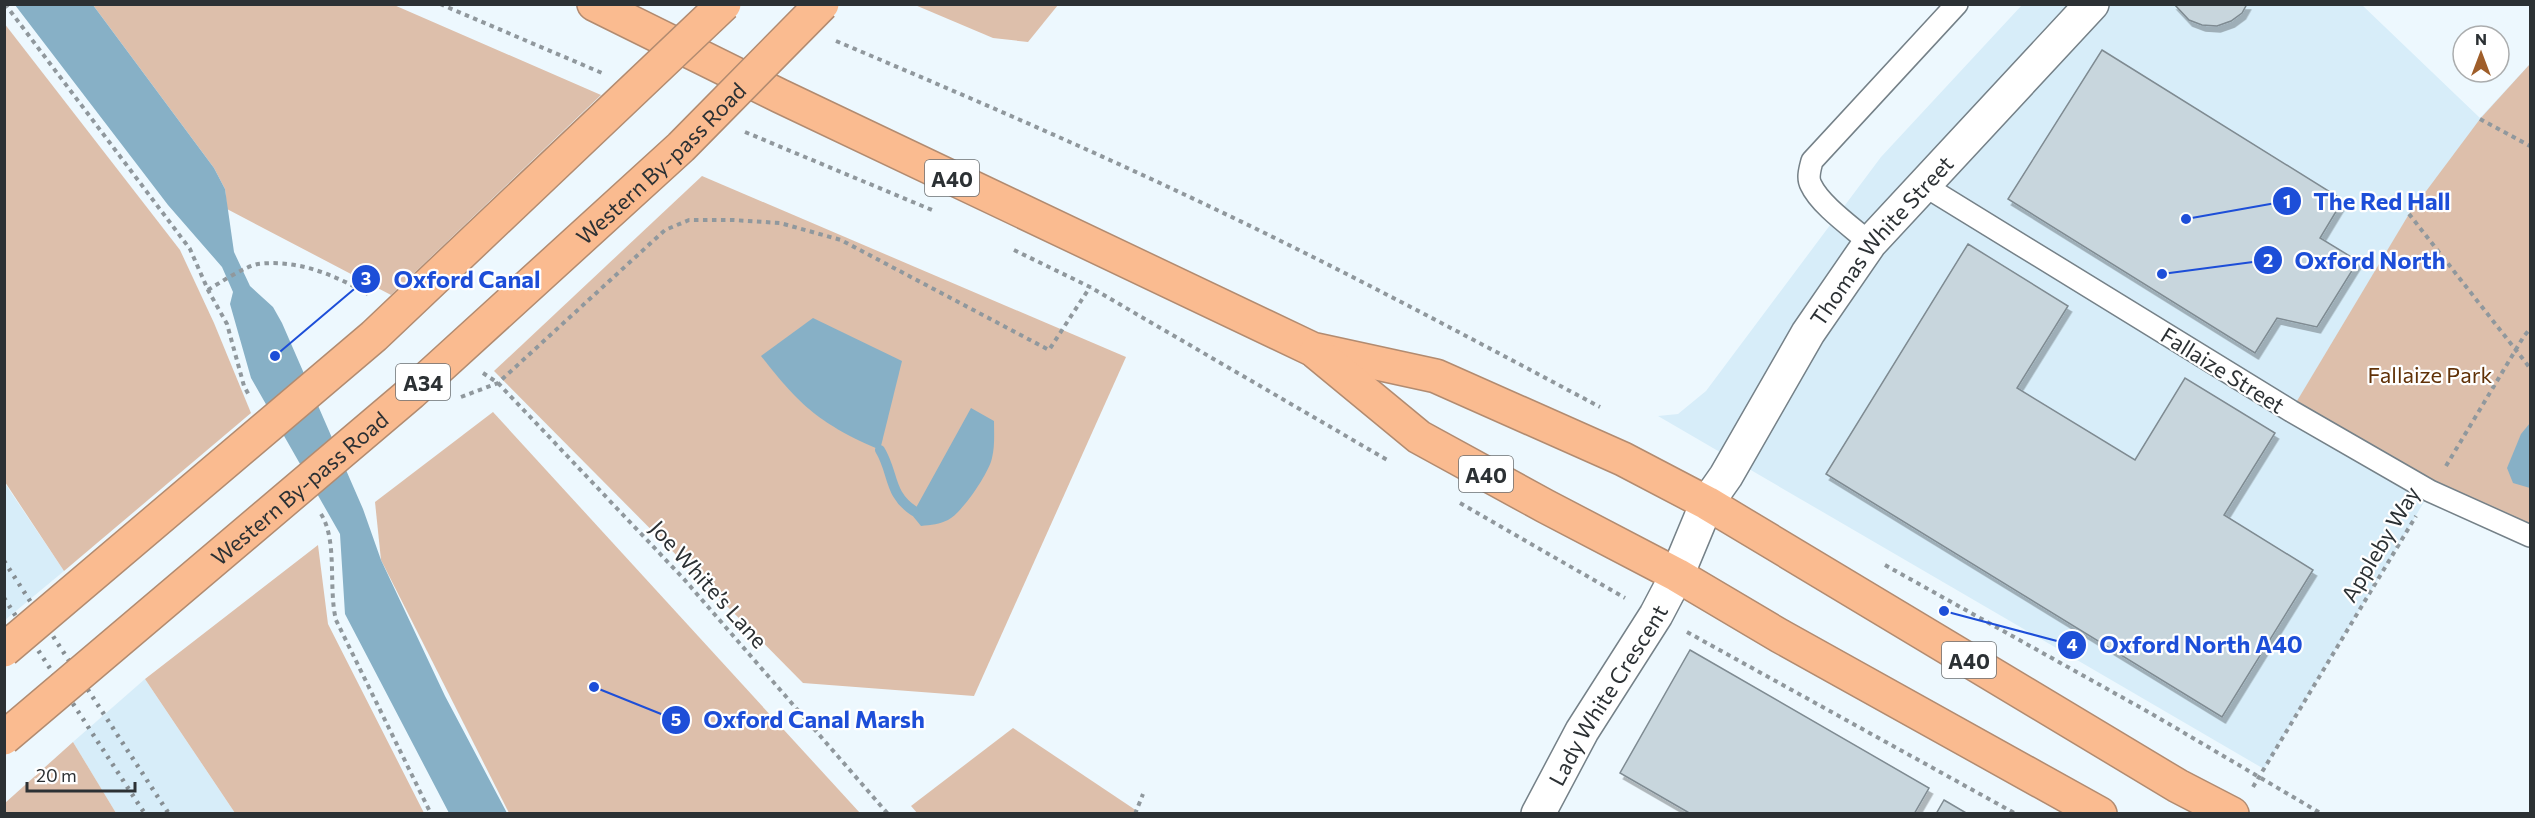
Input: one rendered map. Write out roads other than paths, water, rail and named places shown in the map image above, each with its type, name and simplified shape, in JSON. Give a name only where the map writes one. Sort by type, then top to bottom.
[{"type":"highway","name":"A40","points":[[594,4],[1312,349],[1436,376],[1623,459],[1707,503],[2178,786],[2232,813]]},
{"type":"highway","points":[[4,650],[374,336],[724,4]]},
{"type":"highway","name":"Western By-pass Road","points":[[4,738],[411,393],[681,147],[822,4]]},
{"type":"highway","name":"A40","points":[[1312,349],[1419,437],[1677,575],[1780,636],[2100,813]]},
{"type":"street","name":"Thomas White Street","points":[[1677,575],[1707,503],[1726,476],[1808,333],[1870,243],[2092,4]]},
{"type":"street","name":"Lady White Crescent","points":[[1538,813],[1582,731],[1656,615],[1677,575]]},
{"type":"lane","points":[[1870,243],[1822,200],[1810,185],[1809,173],[1812,161],[1956,4]]},
{"type":"lane","name":"Fallaize Street","points":[[1925,186],[2291,411],[2430,491],[2530,536]]},
{"type":"water","points":[[15,5],[93,5],[214,168],[225,189],[234,252],[250,286],[273,307],[282,323],[363,509],[381,560],[445,696],[507,813],[449,813],[345,614],[340,534],[251,378],[230,304],[233,292],[222,267],[168,205]]},
{"type":"water","points":[[813,318],[902,361],[880,450],[842,432],[813,412],[788,389],[761,356]]},
{"type":"water","points":[[971,408],[994,421],[994,449],[990,465],[974,492],[954,516],[942,522],[921,526],[912,515]]},
{"type":"water","points":[[2530,423],[2530,488],[2513,483],[2507,468],[2521,434]]},
{"type":"waterway","points":[[880,450],[900,498],[914,511]]},
{"type":"railway","points":[[4,561],[169,814]]},
{"type":"railway","points":[[4,598],[145,814]]},
{"type":"place","name":"The Red Hall","points":[[2186,219]]},
{"type":"place","name":"Oxford North","points":[[2162,274]]},
{"type":"place","name":"Oxford Canal","points":[[275,356]]},
{"type":"place","name":"Oxford North A40","points":[[1944,611]]},
{"type":"place","name":"Oxford Canal Marsh","points":[[594,687]]},
{"type":"park label","name":"Fallaize Park","points":[[2430,374]]}]
